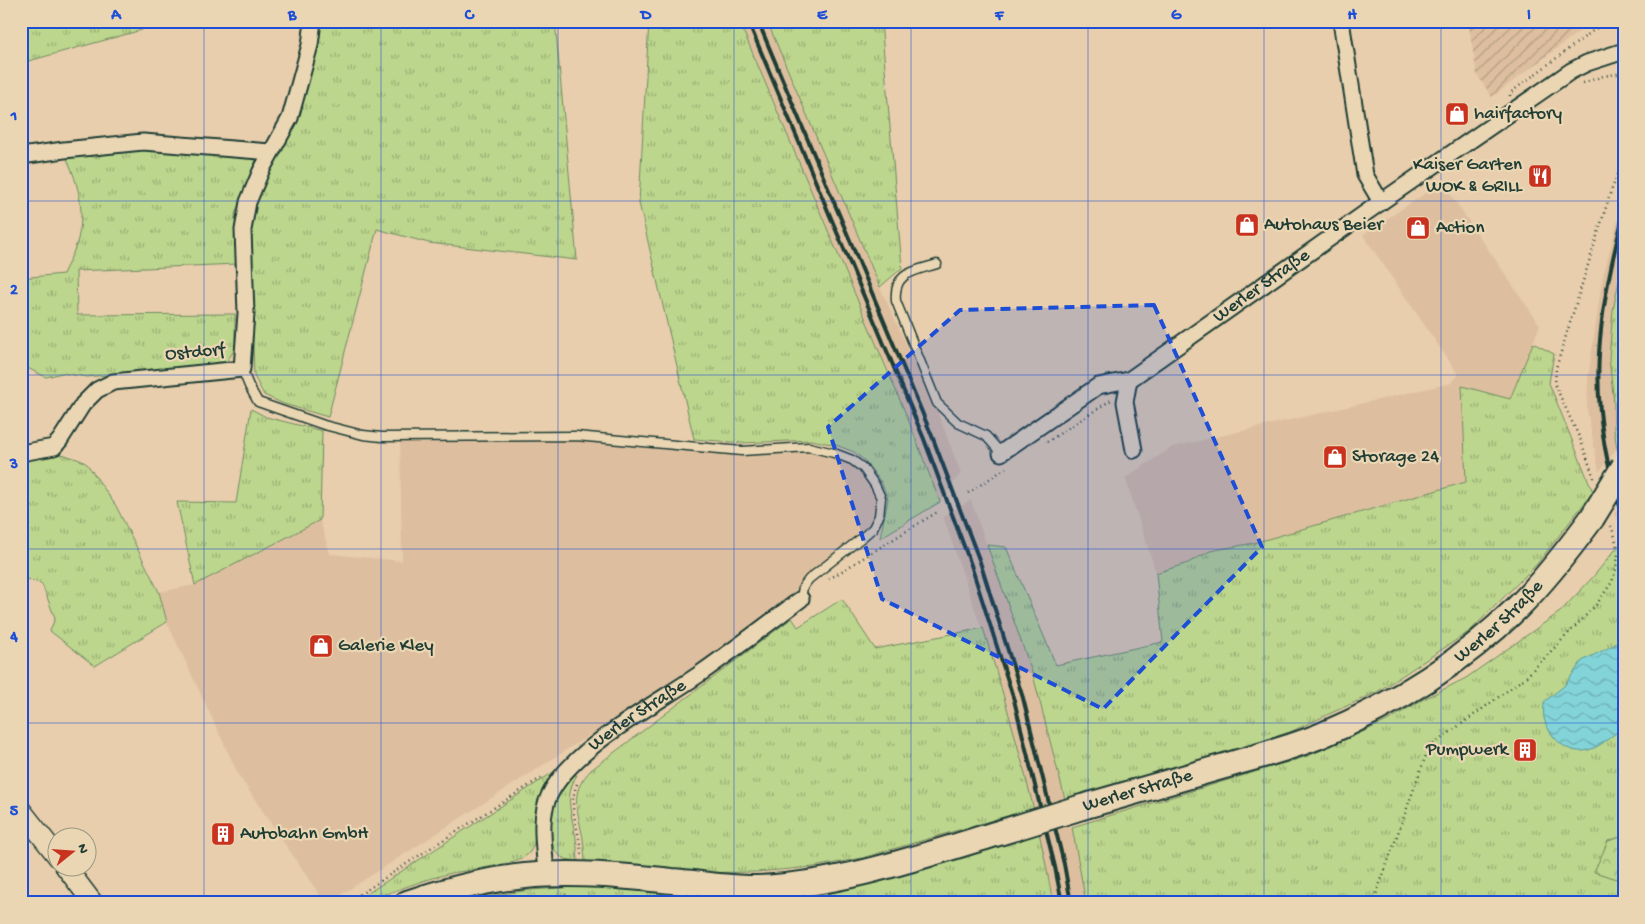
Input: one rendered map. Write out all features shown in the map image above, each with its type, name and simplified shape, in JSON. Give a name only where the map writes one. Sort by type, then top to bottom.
[{"type":"main road","name":"Werler Straße","points":[[407,903],[476,883],[546,875],[575,885],[756,888],[816,882],[868,871],[1320,736],[1386,704],[1478,643],[1516,608],[1600,519],[1624,466]]},
{"type":"street","name":"Ostdorf","points":[[21,453],[54,447],[83,404],[96,390],[113,382],[242,369],[246,320],[243,230],[248,202],[261,171],[290,118],[310,45],[313,21]]},
{"type":"street","points":[[1341,21],[1365,174],[1381,202]]},
{"type":"street","name":"Werler Straße","points":[[1001,453],[1098,386],[1129,380],[1381,202],[1571,72],[1587,63],[1624,51]]},
{"type":"street","points":[[21,156],[143,142],[271,152]]},
{"type":"street","points":[[1129,380],[1125,402],[1134,450]]},
{"type":"street","name":"Werler Straße","points":[[546,875],[543,820],[548,797],[562,775],[598,742],[700,674],[802,599]]},
{"type":"street","points":[[21,810],[48,844]]},
{"type":"street","points":[[73,876],[93,903]]},
{"type":"lane","name":"Werler Straße","points":[[937,264],[908,273],[901,278],[896,286],[896,301],[937,403],[958,422],[986,436],[1001,453]]},
{"type":"lane","points":[[242,369],[258,402],[324,425],[363,434],[400,437],[576,436],[742,451],[810,447],[852,460],[863,468],[875,485],[881,498],[879,516],[873,528],[809,579],[804,587],[802,599]]},
{"type":"path","points":[[1510,114],[1510,93],[1606,21]]},
{"type":"path","points":[[1595,483],[1581,441],[1555,385],[1556,368],[1611,191],[1624,159]]},
{"type":"path","points":[[826,581],[939,511]]},
{"type":"path","points":[[1373,903],[1426,755],[1434,744],[1526,677],[1596,605],[1612,582],[1618,554],[1615,537],[1600,519]]},
{"type":"path","points":[[347,903],[545,775]]},
{"type":"path","points":[[506,903],[575,885],[580,840],[572,809],[572,794],[580,776]]},
{"type":"highlighted area","points":[[1154,305],[1262,547],[1103,709],[882,599],[828,427],[960,310]]},
{"type":"shaded area","points":[[739,21],[767,21],[880,287],[938,413],[961,473],[940,502],[908,419]]},
{"type":"shaded area","points":[[1468,21],[1593,21],[1492,97],[1477,75]]},
{"type":"shaded area","points":[[1442,182],[1540,325],[1510,399],[1462,387],[1466,482],[1254,543],[1210,551],[1188,563],[1156,573],[1125,478],[1172,447],[1451,383],[1458,374],[1363,235]]},
{"type":"shaded area","points":[[1624,197],[1624,256],[1613,310],[1609,358],[1617,448],[1599,472],[1587,410],[1588,379],[1602,280]]},
{"type":"shaded area","points":[[576,436],[712,448],[809,447],[863,468],[881,498],[873,528],[809,579],[801,599],[328,903],[325,903],[239,776],[167,622],[159,592],[195,585],[320,520],[330,554],[402,561],[400,437]]},
{"type":"shaded area","points":[[971,500],[1033,675],[1066,803],[1034,811],[998,677],[943,517]]},
{"type":"shaded area","points":[[1624,500],[1624,529],[1614,514]]},
{"type":"shaded area","points":[[1072,827],[1086,903],[1053,903],[1037,829]]},
{"type":"green space","points":[[21,21],[140,21],[142,30],[21,63]]},
{"type":"green space","points":[[318,21],[555,21],[577,260],[429,243],[377,229],[328,417],[284,404],[264,395],[254,376],[249,231],[253,204],[277,155]]},
{"type":"green space","points":[[649,21],[739,21],[908,419],[940,502],[880,538],[888,499],[881,482],[865,461],[854,452],[836,445],[811,440],[743,443],[694,439],[639,203]]},
{"type":"green space","points":[[767,21],[881,21],[902,268],[880,287]]},
{"type":"green space","points":[[144,147],[257,157],[235,214],[237,264],[76,271],[77,315],[235,314],[235,349],[227,361],[87,377],[62,373],[46,377],[21,365],[21,278],[63,274],[78,239],[81,224],[79,194],[65,155]]},
{"type":"green space","points":[[1624,256],[1624,471],[1614,430],[1614,403],[1609,358],[1613,310]]},
{"type":"green space","points":[[1533,343],[1554,354],[1549,383],[1593,492],[1537,564],[1470,631],[1377,692],[1290,732],[1066,803],[1033,675],[987,545],[1006,547],[1056,665],[1163,642],[1156,573],[1188,563],[1210,551],[1254,543],[1466,482],[1462,386],[1510,399]]},
{"type":"green space","points":[[251,409],[266,417],[322,431],[320,520],[195,585],[177,502],[236,503]]},
{"type":"green space","points":[[62,454],[87,464],[116,506],[159,592],[167,622],[95,666],[50,631],[55,618],[42,584],[21,577],[21,461]]},
{"type":"green space","points":[[1624,539],[1624,836],[1608,841],[1595,872],[1624,881],[1624,903],[1086,903],[1072,827],[1308,756],[1387,721],[1422,700],[1466,678],[1560,612],[1593,577]]},
{"type":"green space","points":[[842,599],[875,649],[983,628],[1022,764],[1047,868],[1053,903],[459,903],[477,898],[530,890],[590,886],[754,897],[1020,832],[1017,813],[862,858],[813,867],[757,872],[671,873],[585,861],[577,798],[580,784],[591,770],[792,618],[798,627]]},
{"type":"green space","points":[[555,771],[545,787],[536,809],[534,844],[529,853],[524,857],[505,863],[444,875],[366,901],[353,903]]},
{"type":"green space","points":[[574,775],[577,775],[571,788],[570,801],[578,861],[565,859],[557,853],[551,838],[551,820],[558,797]]},
{"type":"green space","points":[[1624,836],[1624,881],[1594,872],[1608,841]]},
{"type":"water","points":[[1624,640],[1624,727],[1589,750],[1576,751],[1564,746],[1549,731],[1544,716],[1544,702],[1564,686],[1582,661]]},
{"type":"railway","points":[[748,21],[924,439],[971,565],[1014,700],[1062,903]]},
{"type":"railway","points":[[758,21],[932,436],[980,562],[1023,698],[1064,864],[1071,903]]},
{"type":"railway","points":[[1624,213],[1606,291],[1599,366],[1599,402],[1603,440],[1624,518]]},
{"type":"place","name":"hairfactory","points":[[1457,114]]},
{"type":"place","name":"Kaiser Garten WOK & GRILL","points":[[1540,176]]},
{"type":"place","name":"Autohaus Beier","points":[[1247,225]]},
{"type":"place","name":"Action","points":[[1418,228]]},
{"type":"place","name":"Storage 24","points":[[1335,457]]},
{"type":"place","name":"Galerie Kley","points":[[321,646]]},
{"type":"place","name":"Pumpwerk","points":[[1525,750]]},
{"type":"place","name":"Autobahn GmbH","points":[[223,834]]}]
